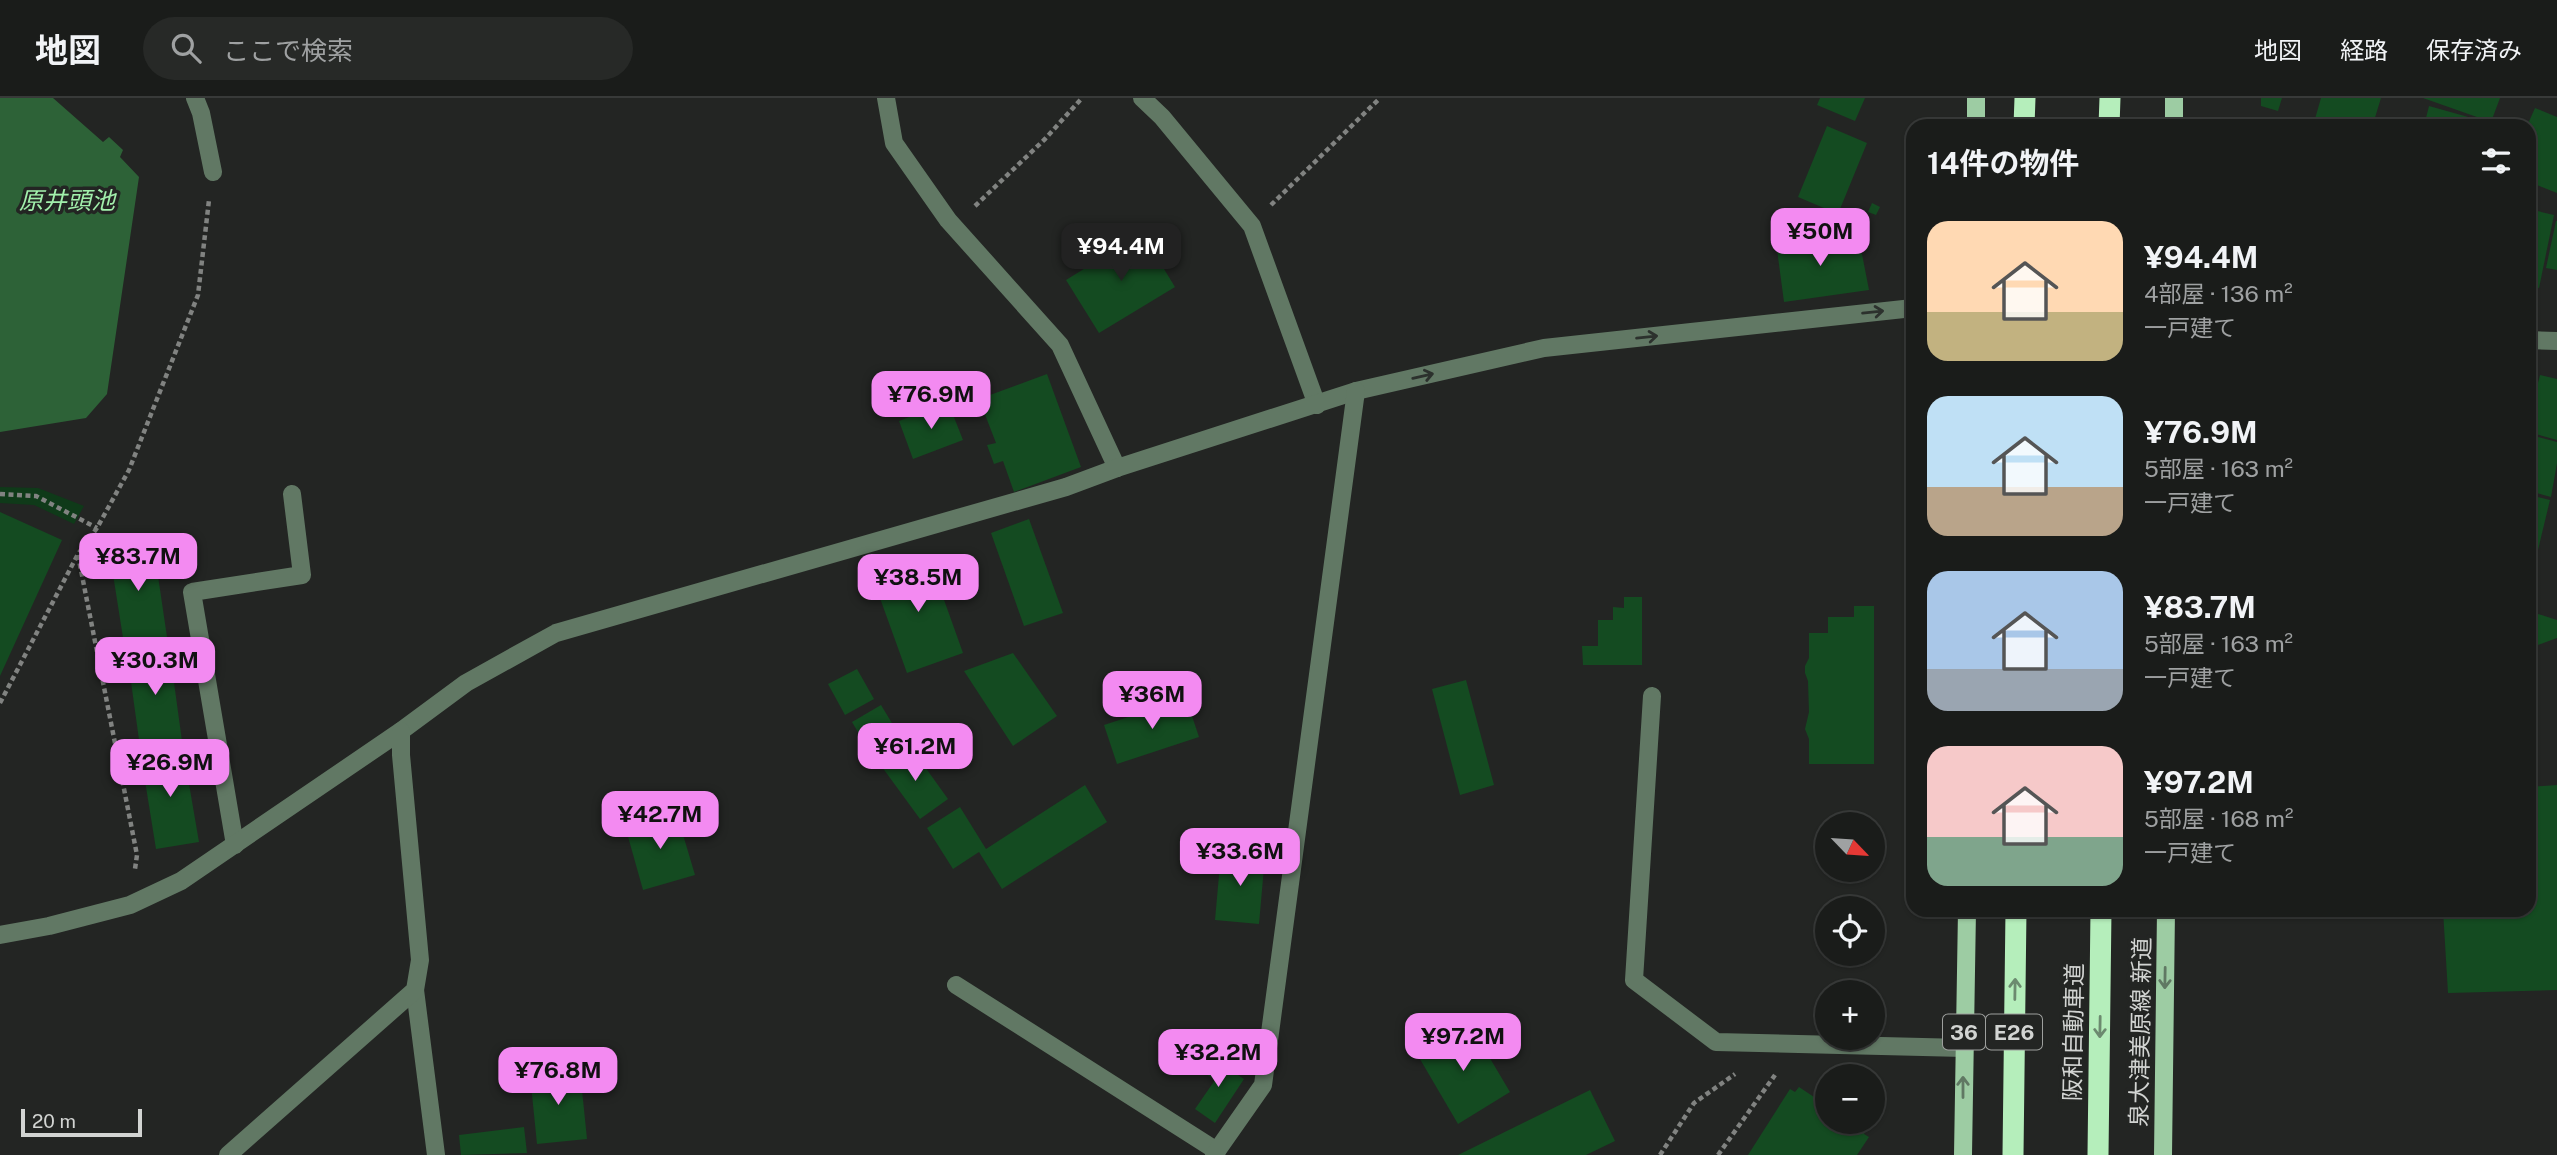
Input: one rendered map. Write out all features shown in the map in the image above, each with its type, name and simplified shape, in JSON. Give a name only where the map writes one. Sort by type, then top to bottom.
[{"type":"highway","points":[[2024,119],[2025,98]]},
{"type":"highway","points":[[2109,119],[2110,98]]},
{"type":"highway","name":"E26","points":[[2013,1155],[2016,917]]},
{"type":"highway","name":"阪和自動車道","points":[[2098,1155],[2101,917]]},
{"type":"main road","points":[[1976,98],[1976,119]]},
{"type":"main road","points":[[2174,98],[2174,119]]},
{"type":"main road","name":"36","points":[[1963,1155],[1967,917]]},
{"type":"main road","name":"泉大津美原線 新道","points":[[2163,1155],[2166,917]]},
{"type":"street","points":[[195,98],[213,172]]},
{"type":"street","points":[[886,98],[894,144],[954,226],[1060,345],[1117,468]]},
{"type":"street","points":[[1142,98],[1162,117],[1252,226],[1317,405]]},
{"type":"street","points":[[0,935],[49,926],[130,905],[181,881],[401,731],[466,683],[556,634],[1066,487],[1356,391],[1544,348],[1906,309]]},
{"type":"street","points":[[2536,340],[2557,341]]},
{"type":"street","points":[[956,985],[1215,1153],[1263,1085],[1356,391]]},
{"type":"street","points":[[235,845],[192,592],[302,575],[292,494]]},
{"type":"street","points":[[1652,696],[1634,981],[1716,1042],[1964,1048]]},
{"type":"street","points":[[401,731],[420,960],[415,990],[436,1155]]},
{"type":"street","points":[[228,1155],[415,990]]},
{"type":"path","points":[[954,226],[1045,139],[1082,98]]},
{"type":"path","points":[[1252,226],[1290,185],[1380,98]]},
{"type":"path","points":[[0,703],[78,554],[97,528],[129,470],[198,295],[213,172]]},
{"type":"path","points":[[0,494],[36,496],[97,528]]},
{"type":"path","points":[[78,554],[137,855],[130,905]]},
{"type":"path","points":[[1660,1155],[1694,1102],[1737,1073]]},
{"type":"path","points":[[1718,1155],[1776,1075],[1763,1074]]},
{"type":"shaded area","points":[[0,487],[38,488],[84,506],[74,524],[34,505],[0,503]]},
{"type":"water","name":"原井頭池","points":[[0,98],[53,98],[103,142],[109,137],[123,150],[120,157],[139,177],[107,394],[86,418],[0,432]]},
{"type":"building","points":[[1820,98],[1865,98],[1855,121],[1817,105]]},
{"type":"building","points":[[2261,98],[2282,98],[2278,111],[2261,106]]},
{"type":"building","points":[[2321,98],[2381,98],[2375,119],[2315,119]]},
{"type":"building","points":[[2423,98],[2500,98],[2492,119],[2482,119]]},
{"type":"building","points":[[2429,106],[2475,119],[2426,119]]},
{"type":"building","points":[[2535,108],[2557,117],[2557,193],[2536,185],[2536,119],[2530,119]]},
{"type":"building","points":[[1827,126],[1867,143],[1838,214],[1798,197]]},
{"type":"building","points":[[1872,203],[1880,207],[1876,215],[1868,212]]},
{"type":"building","points":[[2536,211],[2554,215],[2539,288],[2536,287]]},
{"type":"building","points":[[2557,221],[2557,270],[2546,268]]},
{"type":"building","points":[[1142,233],[1175,287],[1099,333],[1066,280]]},
{"type":"building","points":[[1833,234],[1862,254],[1869,290],[1784,302],[1776,242]]},
{"type":"building","points":[[1047,374],[1081,467],[1014,492],[1003,461],[994,464],[987,445],[996,443],[979,399]]},
{"type":"building","points":[[2540,375],[2557,379],[2557,440],[2536,434],[2536,391]]},
{"type":"building","points":[[948,402],[963,440],[913,459],[899,421]]},
{"type":"building","points":[[2538,437],[2557,442],[2557,463],[2551,497],[2536,493]]},
{"type":"building","points":[[2536,497],[2550,500],[2536,554]]},
{"type":"building","points":[[0,512],[62,540],[0,676]]},
{"type":"building","points":[[1029,519],[1063,613],[1024,626],[991,533]]},
{"type":"building","points":[[153,542],[167,637],[124,644],[109,549]]},
{"type":"building","points":[[928,555],[963,653],[907,673],[872,576]]},
{"type":"building","points":[[1624,597],[1642,597],[1642,665],[1583,665],[1582,646],[1598,646],[1598,620],[1613,620],[1613,607],[1624,608]]},
{"type":"building","points":[[1854,606],[1874,606],[1874,764],[1809,764],[1809,739],[1805,729],[1809,712],[1805,666],[1809,658],[1809,633],[1828,633],[1828,617],[1854,617]]},
{"type":"building","points":[[2536,613],[2557,620],[2557,638],[2536,646]]},
{"type":"building","points":[[169,646],[182,741],[140,747],[127,653]]},
{"type":"building","points":[[1013,653],[1057,716],[1013,746],[964,671]]},
{"type":"building","points":[[857,669],[874,699],[845,715],[828,684]]},
{"type":"building","points":[[1466,680],[1494,785],[1460,795],[1432,689]]},
{"type":"building","points":[[1186,698],[1199,737],[1117,764],[1104,725]]},
{"type":"building","points":[[881,705],[904,743],[875,761],[852,722]]},
{"type":"building","points":[[910,746],[948,799],[920,819],[882,767]]},
{"type":"building","points":[[183,749],[199,842],[156,849],[141,756]]},
{"type":"building","points":[[1085,785],[1107,822],[1002,889],[979,852],[953,869],[927,828],[960,807],[986,849]]},
{"type":"building","points":[[2557,785],[2557,990],[2448,993],[2443,917],[2536,917],[2536,786]]},
{"type":"building","points":[[676,811],[695,875],[643,890],[625,826]]},
{"type":"building","points":[[1221,853],[1265,856],[1259,924],[1215,920]]},
{"type":"building","points":[[1469,1023],[1510,1092],[1458,1124],[1417,1054]]},
{"type":"building","points":[[1209,1056],[1244,1079],[1215,1123],[1195,1109],[1215,1080],[1200,1070]]},
{"type":"building","points":[[580,1070],[587,1139],[537,1144],[530,1075]]},
{"type":"building","points":[[1799,1087],[1815,1096],[1815,1134],[1864,1134],[1869,1137],[1857,1155],[1748,1155],[1790,1089],[1795,1092]]},
{"type":"building","points":[[1590,1090],[1615,1141],[1586,1155],[1458,1155]]},
{"type":"building","points":[[524,1127],[527,1153],[461,1155],[459,1135]]}]
